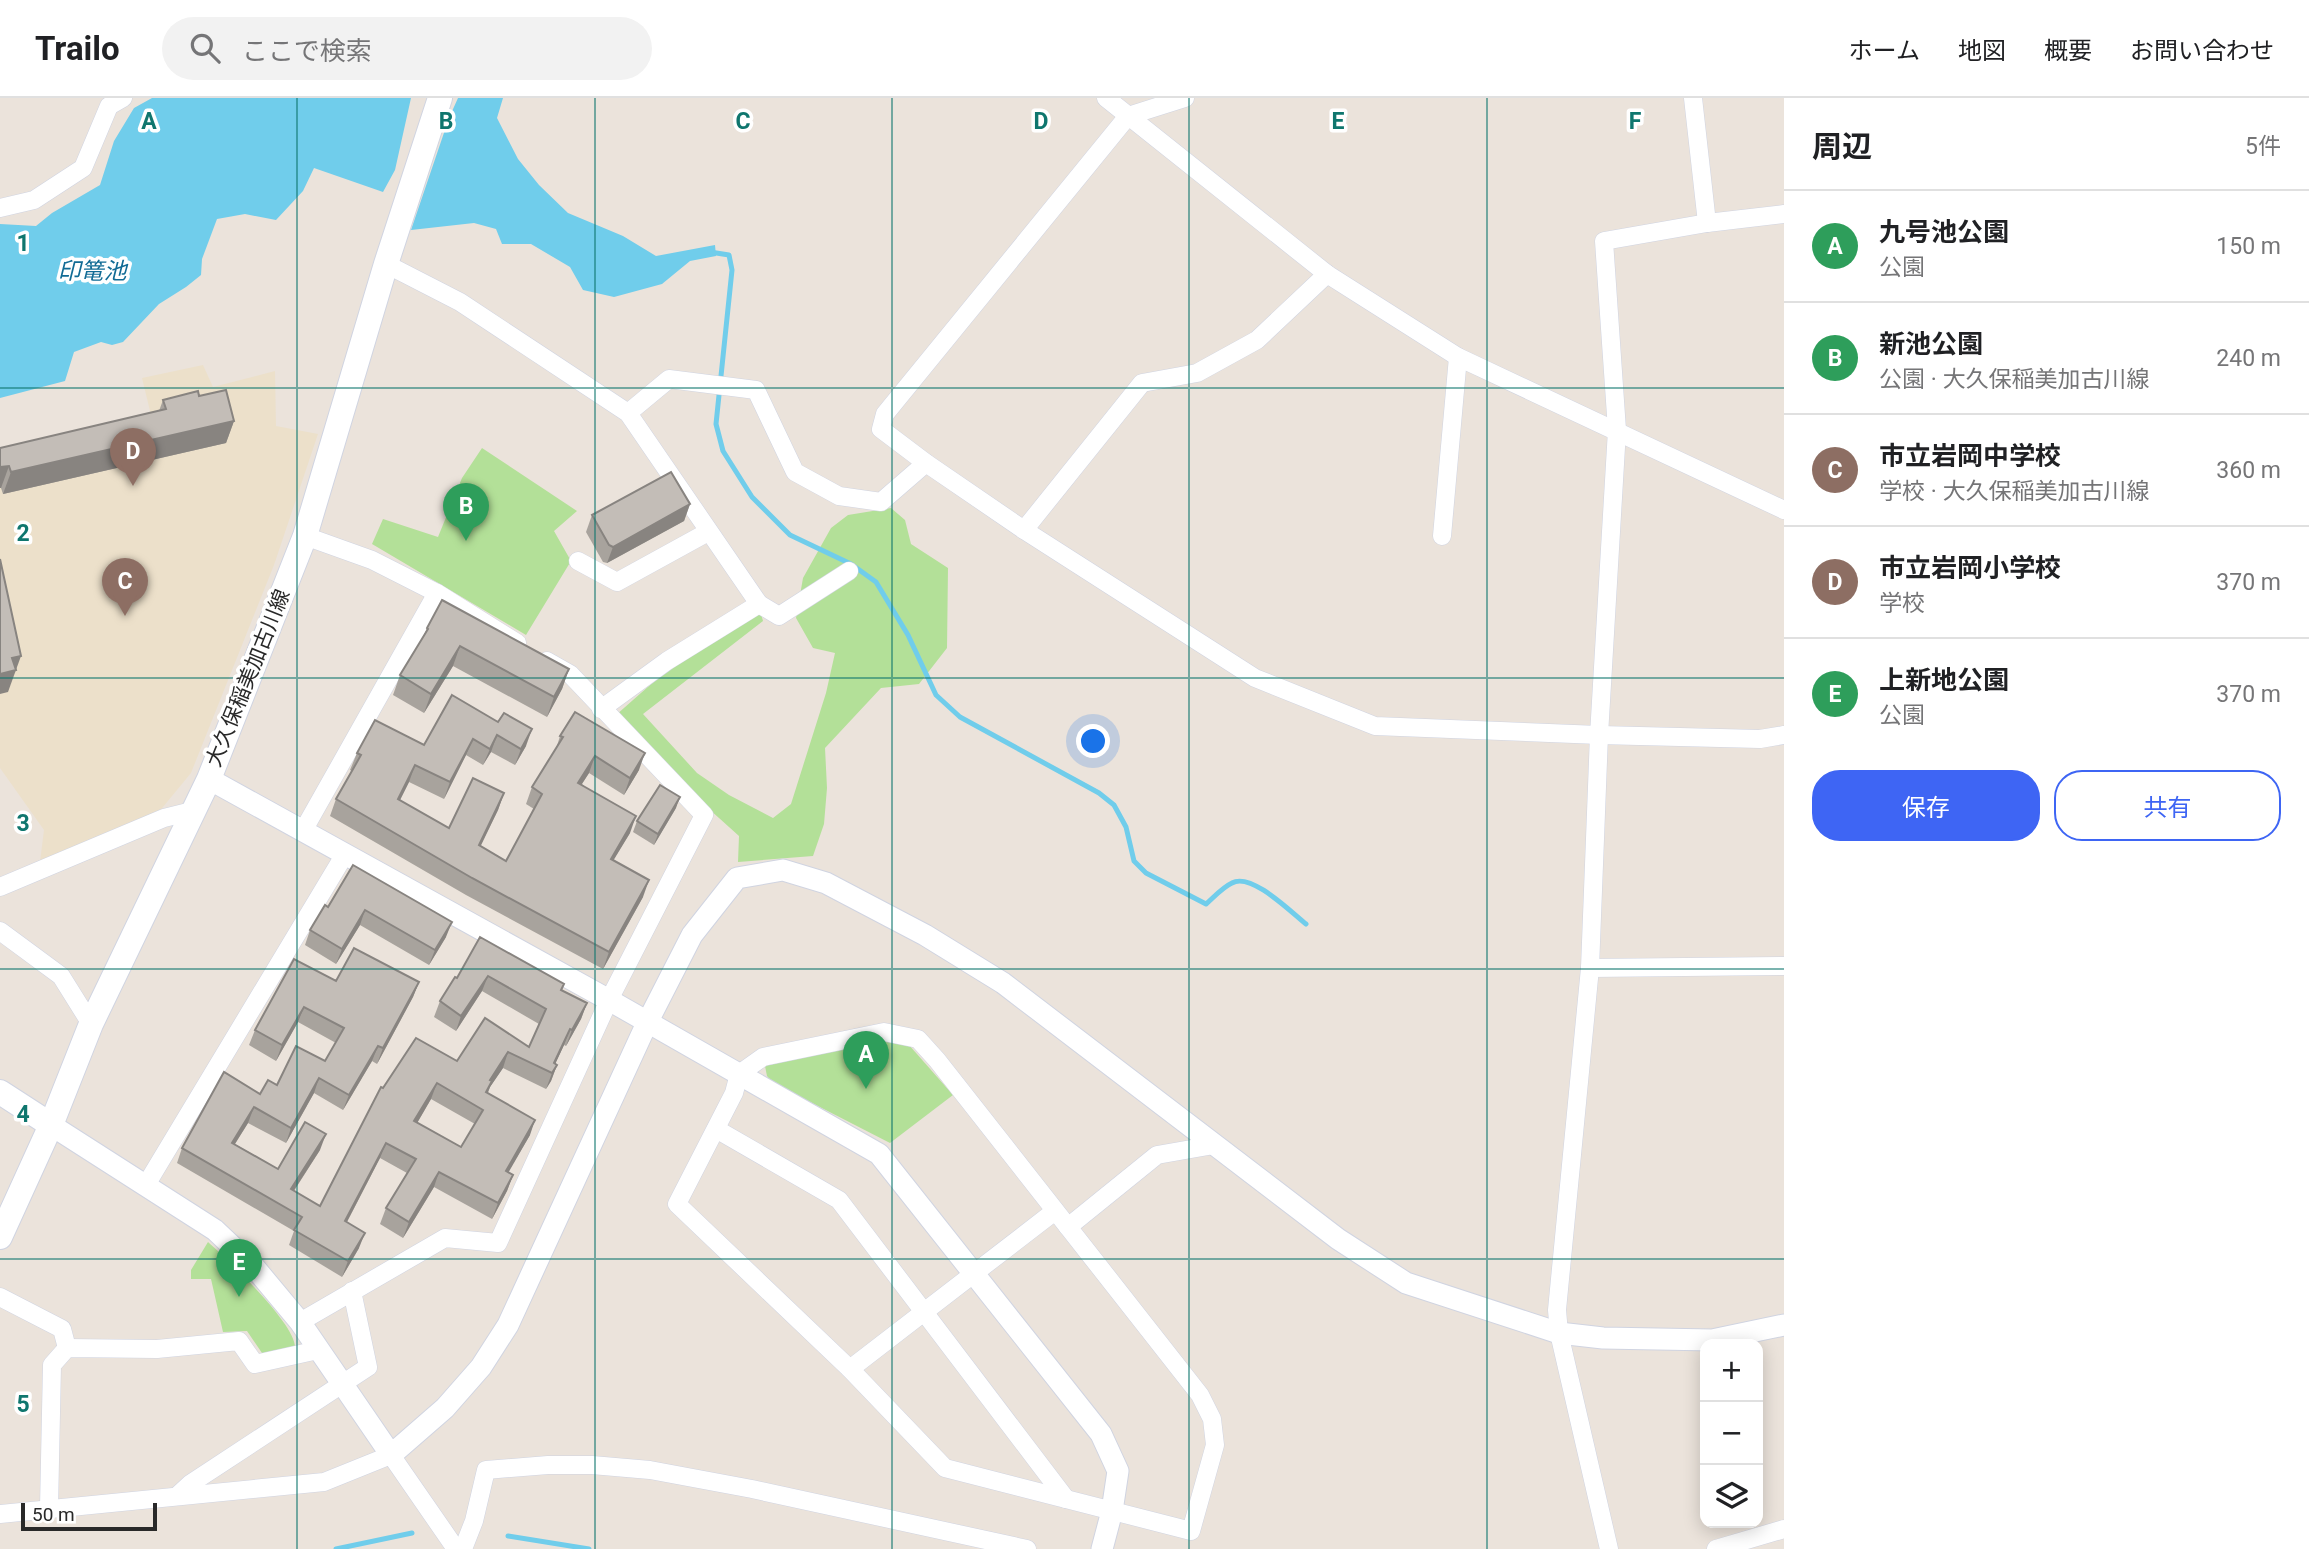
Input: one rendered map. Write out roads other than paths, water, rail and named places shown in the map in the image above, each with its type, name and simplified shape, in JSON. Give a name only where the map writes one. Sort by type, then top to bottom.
[{"type":"main road","name":"大久保稲美加古川線","points":[[0,1237],[51,1125],[91,1024],[209,779],[305,536],[386,264],[440,98]]},
{"type":"main road","points":[[0,1092],[51,1125]]},
{"type":"street","points":[[0,208],[34,200],[83,168],[109,106],[123,98]]},
{"type":"street","points":[[1107,98],[1327,274],[1458,357],[1784,510]]},
{"type":"street","points":[[1185,98],[1128,116],[884,414],[881,429],[1024,530],[1255,678],[1374,726],[1760,739],[1784,734]]},
{"type":"street","points":[[1693,98],[1707,223]]},
{"type":"street","points":[[1609,1549],[1559,1333],[1557,1310],[1590,968],[1599,735],[1616,430],[1604,241],[1707,223],[1784,214]]},
{"type":"street","points":[[386,264],[460,302],[628,413],[759,604],[779,617],[849,572]]},
{"type":"street","points":[[1024,530],[1142,383],[1197,373],[1257,340],[1327,274]]},
{"type":"street","points":[[1442,536],[1458,357]]},
{"type":"street","points":[[628,413],[669,379],[756,390],[795,472],[839,496],[881,502],[926,463]]},
{"type":"street","points":[[578,561],[617,582],[708,532]]},
{"type":"street","points":[[300,1322],[445,1238],[498,1243],[609,1000],[704,815],[570,674],[437,593],[372,560],[305,536]]},
{"type":"street","points":[[303,831],[437,593]]},
{"type":"street","points":[[601,709],[667,661],[759,604]]},
{"type":"street","points":[[209,779],[609,1000],[879,1154],[1101,1434],[1118,1471],[1112,1511],[1102,1549]]},
{"type":"street","points":[[0,887],[164,818],[192,811]]},
{"type":"street","points":[[146,1185],[345,854]]},
{"type":"street","points":[[0,1514],[324,1482],[391,1455],[445,1408],[481,1367],[508,1325],[647,1023],[692,936],[737,878],[783,870],[826,883],[925,936],[1003,983],[1338,1238],[1406,1283],[1559,1333],[1603,1338],[1713,1340],[1784,1325]]},
{"type":"street","points":[[0,931],[61,976],[91,1024]]},
{"type":"street","points":[[1590,968],[1784,966]]},
{"type":"street","points":[[884,1032],[918,1039],[1200,1395],[1212,1419],[1216,1445],[1191,1531],[945,1468],[850,1369],[677,1204],[734,1093],[739,1074],[763,1056],[884,1032]]},
{"type":"street","points":[[51,1125],[215,1230],[255,1268],[300,1322],[456,1549]]},
{"type":"street","points":[[716,1129],[839,1200],[1066,1499]]},
{"type":"street","points":[[1068,1227],[1157,1155],[1214,1145]]},
{"type":"street","points":[[850,1369],[1055,1211]]},
{"type":"street","points":[[177,1496],[190,1484],[368,1367],[352,1291]]},
{"type":"street","points":[[0,1297],[62,1329],[67,1348]]},
{"type":"street","points":[[49,1508],[52,1365],[67,1348],[157,1349],[239,1340],[255,1363],[318,1350]]},
{"type":"street","points":[[463,1549],[474,1521],[486,1470],[548,1465],[592,1465],[650,1470],[752,1489],[1027,1549]]},
{"type":"street","points":[[1716,1549],[1784,1530]]},
{"type":"water","name":"印篭池","points":[[152,98],[411,98],[395,170],[383,192],[314,168],[303,191],[276,220],[245,214],[217,219],[202,259],[201,275],[159,304],[123,342],[112,345],[101,342],[74,352],[65,381],[0,398],[0,224],[36,226],[52,213],[100,185],[114,141],[134,108]]},
{"type":"water","points":[[458,98],[503,98],[497,118],[518,159],[539,185],[568,213],[623,236],[656,256],[715,245],[716,256],[690,261],[662,284],[614,297],[583,290],[570,267],[531,244],[502,244],[496,229],[474,223],[411,230]]},
{"type":"waterway","points":[[710,252],[729,255],[732,270],[716,424],[723,451],[752,497],[790,535],[851,564],[876,582],[908,635],[936,695],[960,717],[1099,793],[1114,805],[1126,827],[1134,861],[1146,873],[1206,904],[1232,883],[1249,883],[1270,895],[1306,924]]},
{"type":"waterway","points":[[336,1549],[412,1533]]},
{"type":"waterway","points":[[508,1536],[589,1549]]},
{"type":"place","name":"市立岩岡小学校","points":[[133,486]]},
{"type":"place","name":"新池公園","points":[[466,541]]},
{"type":"place","name":"市立岩岡中学校","points":[[125,616]]},
{"type":"place","name":"九号池公園","points":[[866,1089]]},
{"type":"place","name":"上新地公園","points":[[239,1297]]}]
